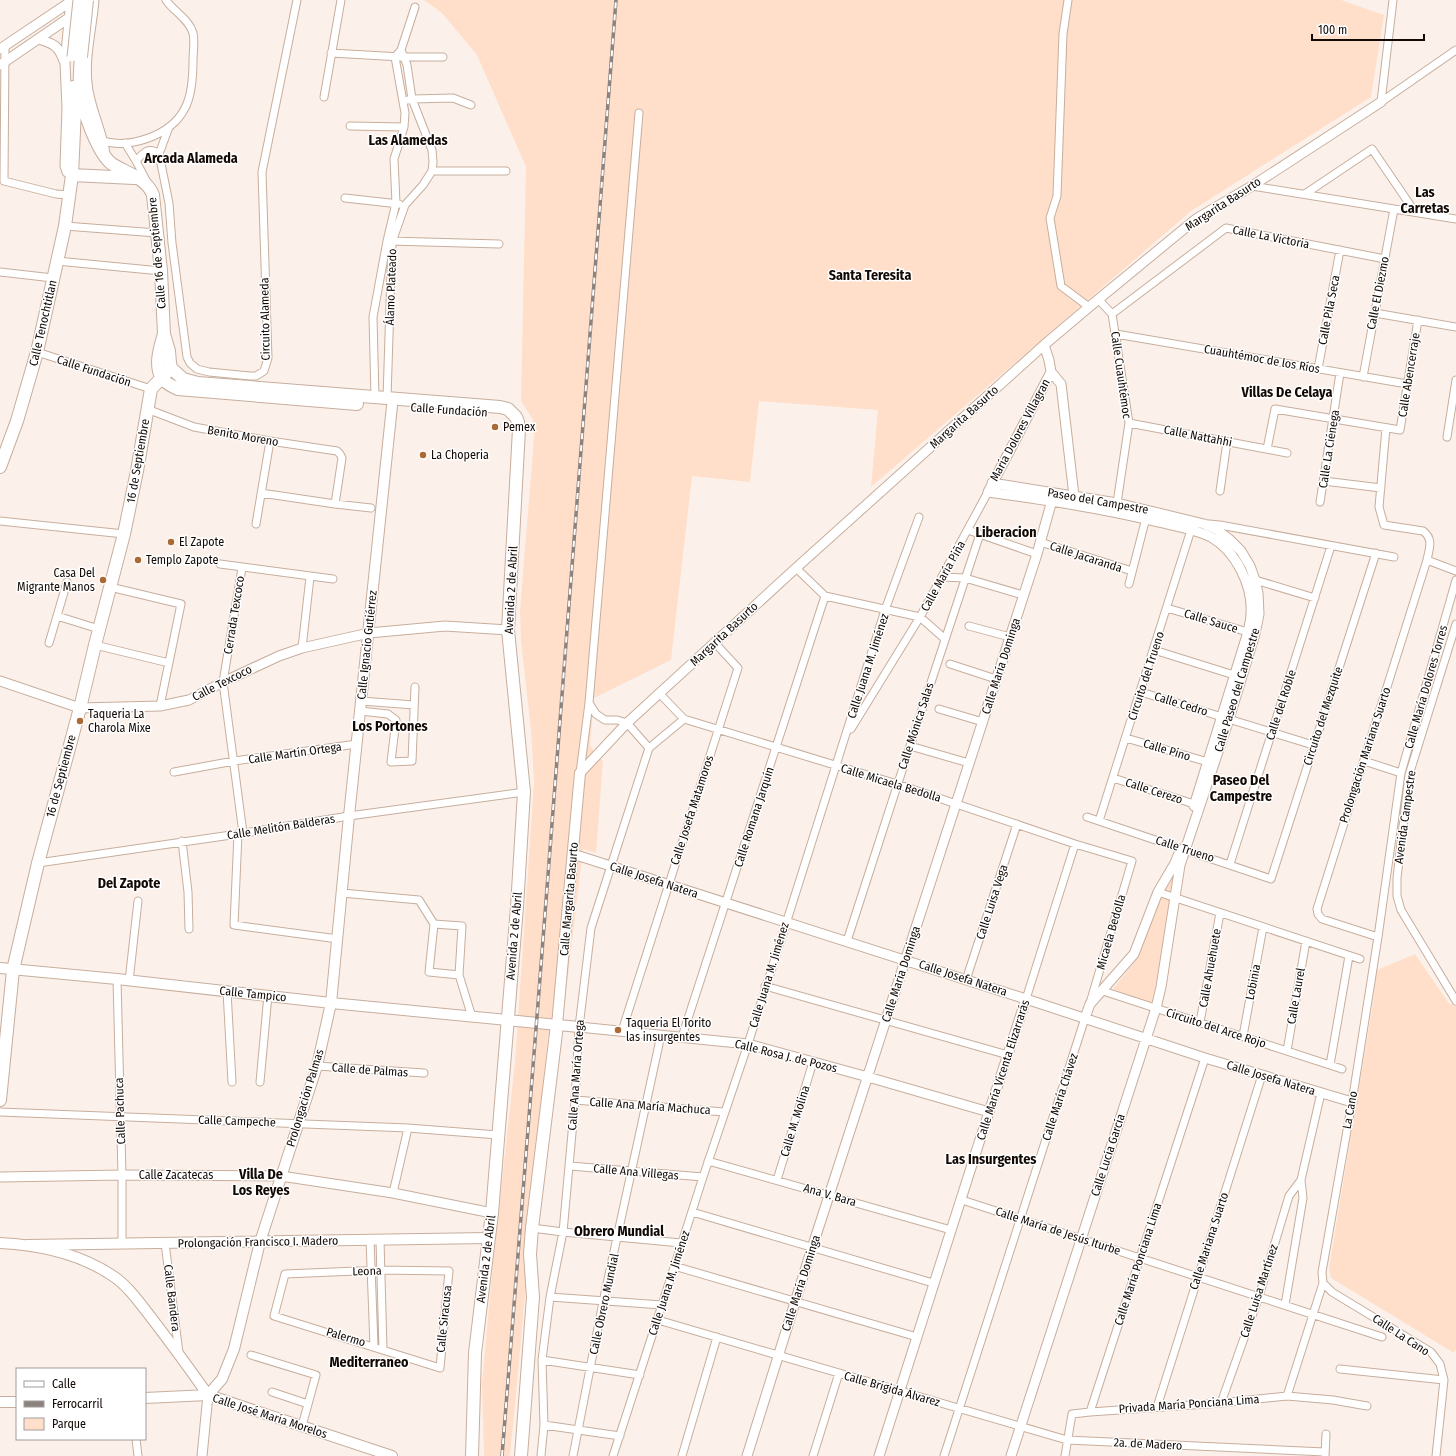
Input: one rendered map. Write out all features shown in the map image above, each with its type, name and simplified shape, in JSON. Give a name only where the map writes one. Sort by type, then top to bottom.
[{"type":"main road","name":"Calle Tenochtitlan","points":[[0,467],[17,421],[37,352],[65,226],[72,175],[75,109],[73,59],[91,2]]},
{"type":"main road","points":[[73,59],[79,76],[80,93],[108,161],[142,182]]},
{"type":"main road","points":[[72,175],[142,182]]},
{"type":"main road","name":"Calle 16 de Septiembre","points":[[142,182],[153,195],[161,271],[164,334]]},
{"type":"main road","points":[[150,389],[171,368],[169,351],[164,334]]},
{"type":"main road","points":[[162,377],[159,366],[159,350],[164,334]]},
{"type":"main road","name":"Calle Fundación","points":[[171,368],[183,379],[198,383],[383,400],[503,414],[516,417]]},
{"type":"main road","name":"Calle Fundación","points":[[162,377],[168,384],[178,389],[328,402],[383,400],[431,401],[500,407],[508,409],[516,417]]},
{"type":"main road","name":"16 de Septiembre","points":[[0,1100],[13,970],[38,863],[80,708],[124,534],[137,471],[150,389]]},
{"type":"main road","name":"Calle Ignacio Gutiérrez","points":[[331,1003],[369,633],[383,400]]},
{"type":"main road","name":"Avenida 2 de Abril","points":[[472,1456],[475,1353],[492,1213],[517,907],[524,792],[508,630],[519,456],[519,429],[516,417]]},
{"type":"main road","name":"Calle Margarita Basurto","points":[[557,1025],[580,773]]},
{"type":"main road","name":"Calle Tampico","points":[[0,968],[507,1021]]},
{"type":"main road","name":"Prolongación Palmas","points":[[208,1395],[222,1379],[234,1349],[260,1242],[317,1066],[331,1003]]},
{"type":"main road","name":"Calle Rosa J. de Pozos","points":[[507,1021],[579,1027]]},
{"type":"main road","points":[[514,1456],[518,1385],[532,1228],[557,1025]]},
{"type":"main road","name":"Prolongación Francisco I. Madero","points":[[27,1244],[488,1238]]},
{"type":"main road","points":[[0,1243],[27,1244],[60,1252],[90,1262],[114,1277],[134,1296],[179,1353],[208,1395]]},
{"type":"main road","points":[[521,1456],[532,1297],[530,1254]]},
{"type":"main road","name":"Calle José María Morelos","points":[[146,1398],[208,1395],[392,1456]]},
{"type":"main road","points":[[0,1402],[16,1402]]},
{"type":"street","points":[[69,195],[2,184],[2,48],[73,0]]},
{"type":"street","name":"Calle Tenochtitlan","points":[[73,0],[69,16],[73,59]]},
{"type":"street","name":"Calle Tenochtitlan","points":[[73,0],[73,59]]},
{"type":"street","name":"Circuito Alameda","points":[[99,140],[125,143],[156,135],[178,119],[188,103],[193,66],[193,32],[187,23],[166,0]]},
{"type":"street","name":"Circuito Alameda","points":[[169,127],[160,154],[169,203],[172,243],[186,351],[190,362],[197,369],[209,372],[250,376],[260,374],[264,370],[268,358],[262,172],[297,0]]},
{"type":"street","points":[[324,97],[341,0]]},
{"type":"street","points":[[1068,0],[1063,34],[1057,196],[1050,218],[1061,286],[1089,307]]},
{"type":"street","points":[[1381,102],[1393,0]]},
{"type":"street","points":[[3,63],[91,2]]},
{"type":"street","points":[[91,2],[87,82],[99,140]]},
{"type":"street","points":[[395,57],[401,50],[415,7]]},
{"type":"street","points":[[38,39],[51,43],[73,59]]},
{"type":"street","points":[[401,50],[407,65],[412,99],[432,150],[432,171],[506,172]]},
{"type":"street","points":[[1381,102],[1456,50]]},
{"type":"street","points":[[331,53],[395,57],[443,57]]},
{"type":"street","name":"Álamo Plateado","points":[[383,400],[373,317],[390,241],[396,203],[394,159],[404,127],[404,102],[395,57]]},
{"type":"street","points":[[404,102],[412,99],[453,98],[471,105]]},
{"type":"street","name":"Margarita Basurto","points":[[580,773],[627,723],[714,642],[1044,345],[1098,299],[1196,219],[1252,186],[1381,102]]},
{"type":"street","points":[[580,773],[589,703],[639,113]]},
{"type":"street","points":[[350,126],[404,127]]},
{"type":"street","points":[[125,143],[136,161],[142,182]]},
{"type":"street","points":[[1305,194],[1372,149],[1415,212]]},
{"type":"street","points":[[136,161],[142,153],[148,150],[154,150],[160,154]]},
{"type":"street","points":[[99,177],[106,171],[108,161]]},
{"type":"street","name":"Álamo Plateado","points":[[383,400],[390,241],[405,205],[423,185],[432,171]]},
{"type":"street","points":[[1252,186],[1456,219]]},
{"type":"street","points":[[345,198],[405,205]]},
{"type":"street","name":"Calle El Diezmo","points":[[1363,377],[1394,209]]},
{"type":"street","points":[[65,226],[157,233]]},
{"type":"street","name":"Calle La Victoria","points":[[1112,314],[1226,228],[1385,259]]},
{"type":"street","points":[[390,241],[499,244]]},
{"type":"street","name":"Calle Pila Seca","points":[[1318,369],[1340,250]]},
{"type":"street","points":[[57,261],[161,271]]},
{"type":"street","points":[[0,272],[53,278]]},
{"type":"street","name":"Calle Cuauhtémoc","points":[[1098,299],[1112,314],[1129,424],[1117,503]]},
{"type":"street","points":[[1375,313],[1456,327]]},
{"type":"street","name":"Calle Abencerraje","points":[[1418,320],[1400,430],[1386,428],[1379,507],[1384,525],[1423,531],[1428,534]]},
{"type":"street","name":"Cuauhtémoc de los Ríos","points":[[1116,334],[1408,384]]},
{"type":"street","name":"María Dolores Villagran","points":[[988,492],[1051,372],[1044,345]]},
{"type":"street","name":"Calle Fundación","points":[[37,352],[150,389]]},
{"type":"street","points":[[1051,372],[1061,384],[1074,496]]},
{"type":"street","name":"Calle La Ciénega","points":[[1320,502],[1340,373]]},
{"type":"street","points":[[1447,437],[1456,380]]},
{"type":"street","points":[[1267,449],[1275,409],[1386,428]]},
{"type":"street","name":"Benito Moreno","points":[[147,410],[194,427],[336,451],[342,458],[335,504]]},
{"type":"street","name":"Calle Nattahhi","points":[[1129,424],[1287,453]]},
{"type":"street","points":[[256,524],[270,441]]},
{"type":"street","points":[[1220,491],[1227,442]]},
{"type":"street","points":[[1324,481],[1381,488]]},
{"type":"street","name":"Paseo del Campestre","points":[[992,483],[1053,497],[1204,524]]},
{"type":"street","name":"Paseo del Campestre","points":[[988,492],[1053,497],[1074,496],[1117,503],[1191,530]]},
{"type":"street","name":"Calle María Piña","points":[[845,738],[920,617],[988,492]]},
{"type":"street","points":[[261,493],[371,508]]},
{"type":"street","name":"Calle María Dominga","points":[[747,1456],[885,1020],[983,722],[1053,497]]},
{"type":"street","name":"Calle Jacaranda","points":[[1129,584],[1147,514]]},
{"type":"street","name":"Calle Juana M. Jiménez","points":[[613,1456],[658,1320],[681,1243],[748,1044],[765,986],[885,610],[919,517]]},
{"type":"street","points":[[0,521],[124,534]]},
{"type":"street","points":[[1204,524],[1220,525],[1394,557]]},
{"type":"street","name":"Calle Paseo del Campestre","points":[[1183,849],[1194,804],[1225,718],[1234,675],[1259,614],[1258,593],[1255,580],[1250,566],[1241,551],[1216,529],[1204,524]]},
{"type":"street","points":[[968,530],[1036,554]]},
{"type":"street","name":"Calle Paseo del Campestre","points":[[1183,849],[1251,633],[1249,594],[1244,577],[1232,557],[1222,545],[1210,537],[1191,530]]},
{"type":"street","name":"Circuito del Trueno","points":[[1099,821],[1191,530]]},
{"type":"street","name":"Calle Mónica Salas","points":[[847,941],[897,784],[980,534]]},
{"type":"street","name":"Prolongación Mariana Suarto","points":[[1378,937],[1322,918],[1318,914],[1317,909],[1427,560],[1430,540],[1428,534]]},
{"type":"street","name":"Calle Jacaranda","points":[[1040,542],[1132,572]]},
{"type":"street","name":"Calle del Roble","points":[[1230,864],[1331,546]]},
{"type":"street","name":"Circuito del Mezquite","points":[[1270,879],[1376,553]]},
{"type":"street","points":[[1427,560],[1456,571]]},
{"type":"street","points":[[220,564],[242,568]]},
{"type":"street","name":"Cerrada Texcoco","points":[[333,580],[242,568],[223,682],[234,761],[241,834],[234,925],[338,939]]},
{"type":"street","points":[[796,568],[824,596],[920,617],[945,639]]},
{"type":"street","points":[[302,648],[310,577]]},
{"type":"street","points":[[942,577],[965,578],[1023,595]]},
{"type":"street","points":[[1244,577],[1315,598]]},
{"type":"street","name":"Calle María Dolores Torres","points":[[1378,937],[1401,773],[1456,580]]},
{"type":"street","points":[[49,642],[67,582]]},
{"type":"street","points":[[110,587],[181,604],[160,706]]},
{"type":"street","name":"Calle Romana Jarquín","points":[[682,1037],[824,596]]},
{"type":"street","name":"Calle Sauce","points":[[1167,608],[1251,633]]},
{"type":"street","points":[[57,616],[100,629]]},
{"type":"street","name":"Avenida Campestre","points":[[1456,624],[1410,775],[1397,878],[1397,896],[1401,910],[1456,1001]]},
{"type":"street","name":"Calle Texcoco","points":[[0,681],[80,708],[160,706],[189,700],[223,682],[279,656],[302,648],[369,633],[445,626],[508,630]]},
{"type":"street","points":[[969,626],[1010,637]]},
{"type":"street","name":"Calle Josefa Matamoros","points":[[622,1031],[738,668],[714,642]]},
{"type":"street","points":[[95,645],[169,663]]},
{"type":"street","points":[[1154,650],[1234,675]]},
{"type":"street","points":[[950,664],[996,679]]},
{"type":"street","points":[[361,706],[388,714],[396,720],[391,762],[412,762],[415,687]]},
{"type":"street","name":"Calle Cedro","points":[[1141,692],[1313,745]]},
{"type":"street","points":[[589,703],[596,714],[605,720],[617,720],[627,723],[649,748],[684,719],[659,693]]},
{"type":"street","points":[[361,706],[414,705]]},
{"type":"street","points":[[939,709],[983,722]]},
{"type":"street","name":"Calle Micaela Bedolla","points":[[684,719],[718,728],[897,784],[1075,844],[1132,860]]},
{"type":"street","name":"Calle Pino","points":[[1126,738],[1208,762]]},
{"type":"street","name":"Calle Martín Ortega","points":[[174,772],[234,761],[357,744]]},
{"type":"street","points":[[910,746],[969,763]]},
{"type":"street","name":"Calle Ana María Ortega","points":[[541,1456],[544,1425],[542,1360],[550,1297],[563,1232],[570,1166],[579,1027],[591,928],[649,748]]},
{"type":"street","points":[[1364,761],[1401,773]]},
{"type":"street","name":"Calle Cerezo","points":[[1113,778],[1194,804]]},
{"type":"street","name":"Calle Melitón Balderas","points":[[38,863],[241,834],[349,816],[524,792]]},
{"type":"street","name":"Calle Trueno","points":[[1087,817],[1230,864],[1270,879]]},
{"type":"street","name":"Calle Luisa Vega","points":[[966,980],[1017,824]]},
{"type":"street","points":[[182,842],[188,892],[189,929]]},
{"type":"street","name":"Calle María Vicenta Elizarrarás","points":[[879,1456],[933,1283],[962,1200],[1075,844]]},
{"type":"street","name":"Calle María Chávez","points":[[944,1456],[1090,1004],[1134,954],[1158,892],[1183,849]]},
{"type":"street","name":"Calle Lucía García","points":[[1011,1456],[1162,988],[1183,849]]},
{"type":"street","name":"Calle Josefa Natera","points":[[573,854],[847,941],[1205,1058],[1352,1102]]},
{"type":"street","name":"Micaela Bedolla","points":[[1090,1004],[1132,860]]},
{"type":"street","points":[[1158,892],[1360,959]]},
{"type":"street","points":[[342,893],[419,900],[434,924],[429,972],[459,975]]},
{"type":"street","points":[[129,981],[138,901]]},
{"type":"street","name":"Calle Ahuehuete","points":[[1200,1022],[1220,913]]},
{"type":"street","points":[[434,924],[462,926],[459,975],[472,1017]]},
{"type":"street","name":"Lobinia","points":[[1243,1036],[1263,927]]},
{"type":"street","name":"La Cano","points":[[1323,1284],[1322,1272],[1352,1102],[1378,937]]},
{"type":"street","name":"Calle Laurel","points":[[1287,1051],[1306,941]]},
{"type":"street","points":[[1330,1065],[1349,956]]},
{"type":"street","name":"Calle Pachuca","points":[[116,979],[122,1175],[122,1243]]},
{"type":"street","points":[[765,986],[1008,1055]]},
{"type":"street","points":[[227,991],[232,1082]]},
{"type":"street","name":"Circuito del Arce Rojo","points":[[1103,991],[1342,1069]]},
{"type":"street","points":[[260,1082],[268,995]]},
{"type":"street","name":"Calle Rosa J. de Pozos","points":[[579,1027],[748,1044],[989,1112]]},
{"type":"street","name":"Calle Obrero Mundial","points":[[573,1456],[661,1035]]},
{"type":"street","name":"Calle María Ponciana Lima","points":[[1090,1412],[1205,1058]]},
{"type":"street","name":"Calle M. Molina","points":[[776,1180],[813,1062]]},
{"type":"street","name":"Calle de Palmas","points":[[317,1066],[424,1073]]},
{"type":"street","name":"Calle Mariana Suarto","points":[[1157,1407],[1262,1075]]},
{"type":"street","name":"Calle Luisa Martínez","points":[[1285,1305],[1302,1198],[1301,1180],[1321,1093]]},
{"type":"street","name":"Calle Ana María Machuca","points":[[575,1100],[724,1112]]},
{"type":"street","name":"Calle Campeche","points":[[0,1112],[408,1128],[498,1135]]},
{"type":"street","points":[[393,1193],[408,1128]]},
{"type":"street","name":"Ana V. Bara","points":[[708,1161],[952,1230]]},
{"type":"street","name":"Calle Ana Villegas","points":[[570,1166],[703,1177]]},
{"type":"street","name":"Calle Zacatecas","points":[[0,1177],[122,1175],[281,1176],[393,1193],[492,1213]]},
{"type":"street","name":"Calle Luisa Martínez","points":[[1221,1403],[1259,1296],[1289,1196],[1301,1180]]},
{"type":"street","name":"Calle María de Jesús Iturbe","points":[[962,1200],[1382,1337]]},
{"type":"street","points":[[692,1212],[933,1283]]},
{"type":"street","points":[[532,1228],[681,1243]]},
{"type":"street","points":[[375,1240],[380,1270],[383,1349]]},
{"type":"street","points":[[374,1346],[372,1271],[375,1240]]},
{"type":"street","name":"Calle Bandera","points":[[165,1243],[179,1353]]},
{"type":"street","points":[[674,1266],[916,1337]]},
{"type":"street","name":"Leona","points":[[274,1316],[285,1274],[380,1270],[449,1271]]},
{"type":"street","name":"Calle Siracusa","points":[[440,1368],[449,1271]]},
{"type":"street","points":[[1287,1396],[1323,1284]]},
{"type":"street","name":"Calle La Cano","points":[[1323,1284],[1332,1292],[1431,1352],[1440,1364],[1444,1380],[1436,1456]]},
{"type":"street","points":[[550,1297],[662,1306]]},
{"type":"street","name":"Palermo","points":[[274,1316],[374,1346],[440,1368]]},
{"type":"street","name":"Calle Brígida Álvarez","points":[[658,1320],[1067,1440]]},
{"type":"street","points":[[682,1456],[717,1337]]},
{"type":"street","points":[[251,1355],[316,1375],[302,1426]]},
{"type":"street","points":[[542,1360],[640,1375]]},
{"type":"street","points":[[1340,1369],[1444,1380]]},
{"type":"street","points":[[813,1456],[839,1373]]},
{"type":"street","points":[[272,1392],[308,1404]]},
{"type":"street","points":[[202,1456],[208,1395]]},
{"type":"street","name":"Privada María Ponciana Lima","points":[[1090,1412],[1221,1403],[1287,1396],[1333,1400],[1367,1406]]},
{"type":"street","points":[[1065,1456],[1072,1414],[1090,1412]]},
{"type":"street","points":[[544,1425],[620,1436]]},
{"type":"street","points":[[1325,1454],[1326,1434]]},
{"type":"street","points":[[136,1440],[138,1456]]},
{"type":"street","name":"2a. de Madero","points":[[1067,1440],[1325,1454]]},
{"type":"green space","points":[[424,0],[1341,0],[1384,15],[1371,97],[1191,211],[871,487],[878,410],[759,401],[750,482],[692,476],[671,660],[594,698],[590,746],[603,761],[596,853],[583,849],[563,1017],[548,1035],[510,1456],[484,1456],[482,1383],[493,1263],[515,1062],[534,782],[531,731],[521,640],[520,610],[534,438],[533,420],[521,401],[526,167],[477,55],[442,13]]},
{"type":"green space","points":[[1176,869],[1159,972],[1151,1003],[1113,989],[1136,960],[1157,900]]},
{"type":"green space","points":[[1415,954],[1450,1005],[1456,998],[1456,1349],[1454,1353],[1331,1278],[1329,1268],[1372,1009],[1377,970]]},
{"type":"railway","points":[[502,1456],[616,0]]},
{"type":"place","name":"Pemex","points":[[495,427]]},
{"type":"place","name":"La Choperia","points":[[423,455]]},
{"type":"place","name":"El Zapote","points":[[171,542]]},
{"type":"place","name":"Templo Zapote","points":[[138,560]]},
{"type":"place","name":"Casa Del Migrante Manos","points":[[103,580]]},
{"type":"place","name":"Taqueria La Charola Mixe","points":[[80,721]]},
{"type":"place","name":"Taqueria El Torito las insurgentes","points":[[618,1030]]},
{"type":"district","name":"Las Alamedas","points":[[408,140]]},
{"type":"district","name":"Arcada Alameda","points":[[191,158]]},
{"type":"district","name":"Las Carretas","points":[[1425,200]]},
{"type":"district","name":"Santa Teresita","points":[[870,275]]},
{"type":"district","name":"Villas De Celaya","points":[[1287,392]]},
{"type":"district","name":"Liberacion","points":[[1006,532]]},
{"type":"district","name":"Los Portones","points":[[390,726]]},
{"type":"district","name":"Paseo Del Campestre","points":[[1241,788]]},
{"type":"district","name":"Del Zapote","points":[[129,883]]},
{"type":"district","name":"Las Insurgentes","points":[[991,1159]]},
{"type":"district","name":"Villa De Los Reyes","points":[[261,1182]]},
{"type":"district","name":"Obrero Mundial","points":[[619,1231]]},
{"type":"district","name":"Mediterraneo","points":[[369,1362]]}]
